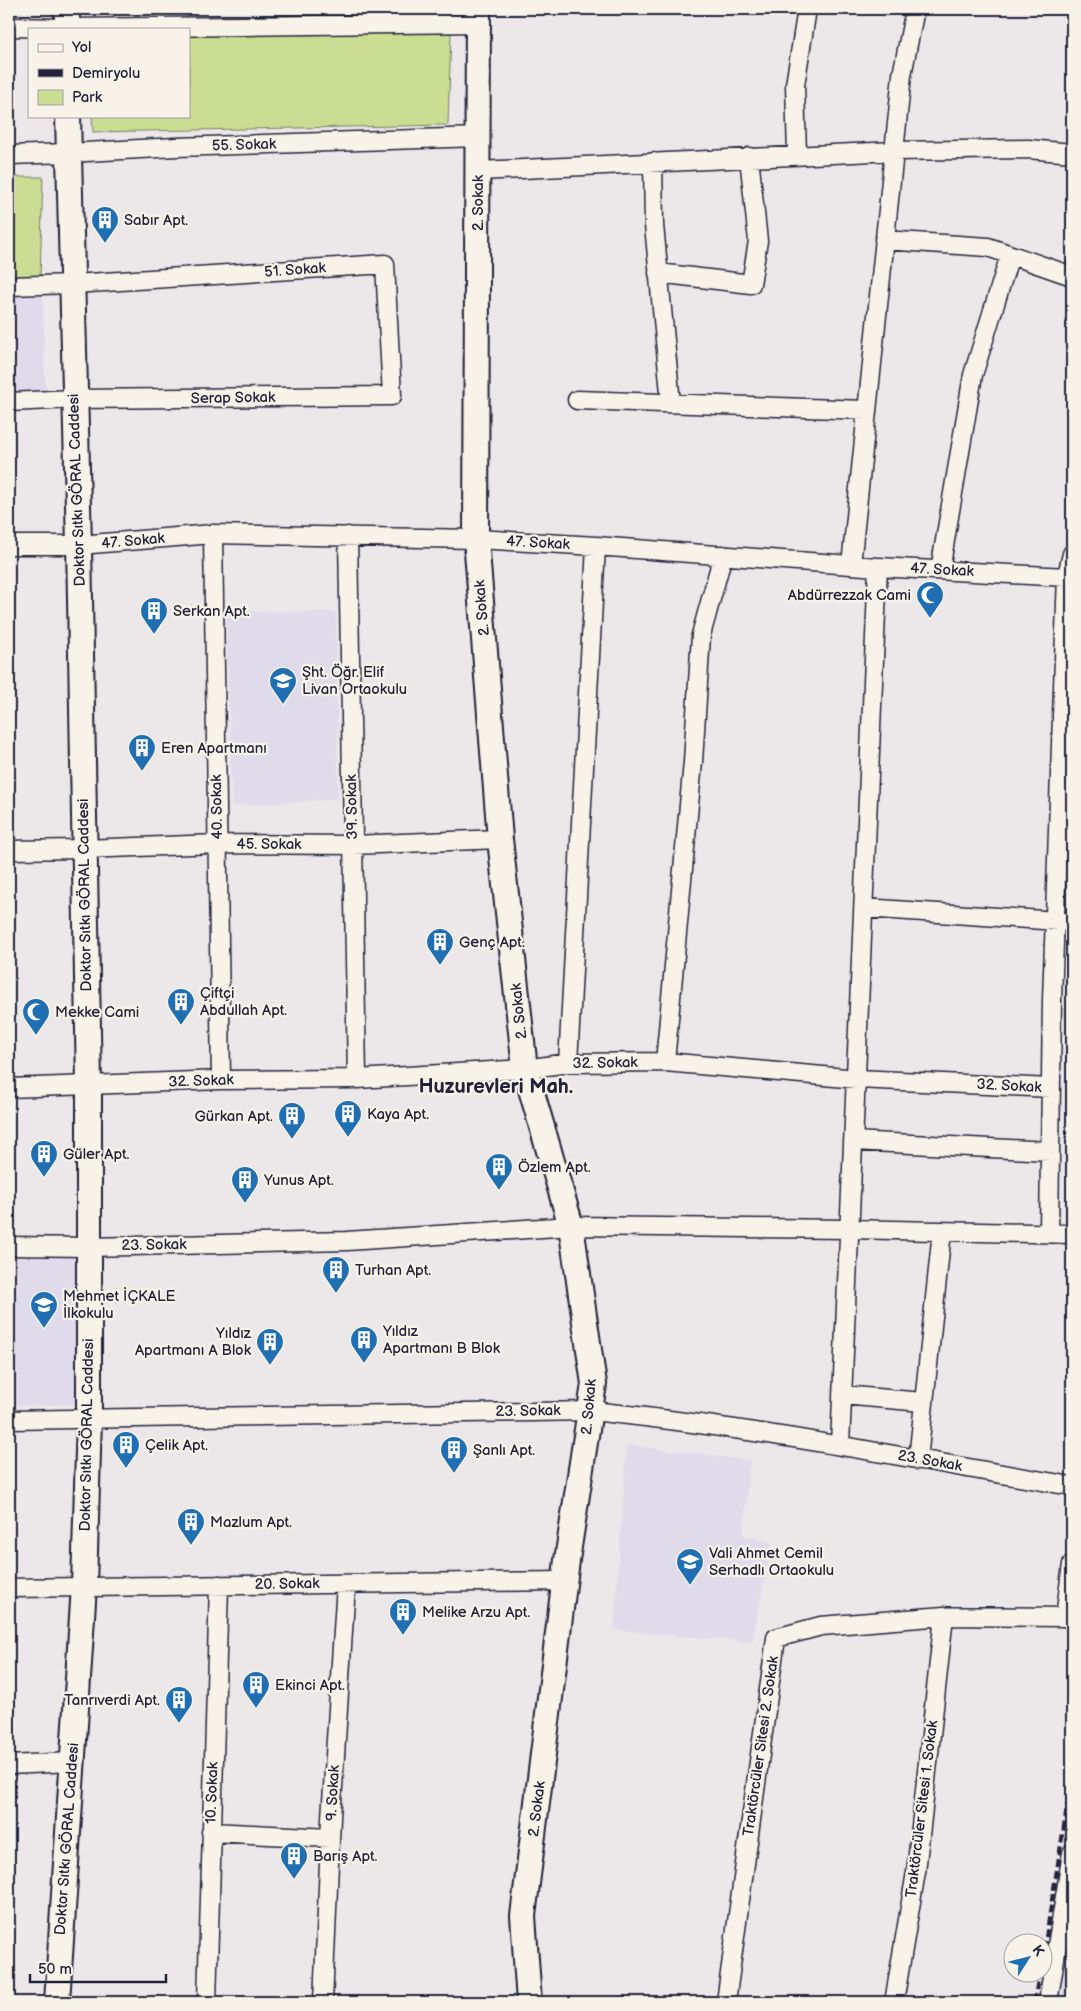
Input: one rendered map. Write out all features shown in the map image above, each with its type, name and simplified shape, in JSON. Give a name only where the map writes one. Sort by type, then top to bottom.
[{"type":"street","points":[[797,155],[795,85],[807,9]]},
{"type":"street","points":[[851,564],[902,75],[915,9]]},
{"type":"street","points":[[9,27],[67,22],[478,16]]},
{"type":"street","name":"2. Sokak","points":[[478,16],[476,539],[500,838],[525,1069],[571,1226],[594,1384],[565,1581],[523,1916],[529,2002]]},
{"type":"street","name":"Doktor Sıtkı GÖRAL Caddesi","points":[[56,2002],[84,1586],[89,1418],[89,1085],[79,545],[68,118]]},
{"type":"street","name":"55. Sokak","points":[[9,155],[176,147],[479,137]]},
{"type":"street","points":[[478,171],[894,151],[1028,149],[1072,153]]},
{"type":"street","points":[[658,273],[751,284],[758,240],[749,157]]},
{"type":"street","points":[[653,162],[654,225],[670,403]]},
{"type":"street","points":[[884,240],[988,247],[1072,276]]},
{"type":"street","points":[[940,570],[973,375],[1010,255]]},
{"type":"street","name":"51. Sokak","points":[[73,284],[386,264],[392,396]]},
{"type":"street","points":[[9,286],[73,284]]},
{"type":"street","name":"Serap Sokak","points":[[9,402],[74,399],[392,396]]},
{"type":"street","points":[[577,400],[866,410]]},
{"type":"street","name":"47. Sokak","points":[[9,545],[79,545],[213,534],[476,539],[878,567],[1068,576]]},
{"type":"street","name":"40. Sokak","points":[[213,534],[220,1080]]},
{"type":"street","name":"39. Sokak","points":[[348,536],[357,1078]]},
{"type":"street","points":[[568,1063],[596,546]]},
{"type":"street","points":[[1049,1233],[1055,921],[1068,576],[1072,554]]},
{"type":"street","points":[[665,1062],[694,762],[701,635],[723,555]]},
{"type":"street","points":[[840,1445],[878,567]]},
{"type":"street","name":"45. Sokak","points":[[9,850],[217,844],[353,845],[500,838]]},
{"type":"street","points":[[864,908],[1072,922]]},
{"type":"street","name":"32. Sokak","points":[[9,1088],[220,1080],[357,1078],[525,1069],[568,1063],[665,1062],[857,1079],[1051,1088]]},
{"type":"street","points":[[853,1142],[1050,1151]]},
{"type":"street","name":"23. Sokak","points":[[9,1246],[347,1241],[571,1226],[1072,1234]]},
{"type":"street","points":[[918,1460],[942,1231]]},
{"type":"street","points":[[842,1395],[923,1402]]},
{"type":"street","name":"23. Sokak","points":[[9,1420],[591,1410],[672,1419],[840,1445],[1072,1486]]},
{"type":"street","points":[[1068,1618],[1072,1564]]},
{"type":"street","name":"20. Sokak","points":[[9,1588],[565,1581]]},
{"type":"street","name":"9. Sokak","points":[[323,2002],[330,1838],[346,1584]]},
{"type":"street","name":"10. Sokak","points":[[207,2002],[219,1585]]},
{"type":"street","name":"Traktörcüler Sitesi 2. Sokak","points":[[726,2002],[776,1638],[821,1626],[944,1616],[1068,1618]]},
{"type":"street","name":"Traktörcüler Sitesi 1. Sokak","points":[[894,2002],[916,1872],[944,1616]]},
{"type":"street","points":[[9,1765],[72,1762]]},
{"type":"street","points":[[211,1832],[330,1838]]},
{"type":"street","points":[[1048,2002],[1065,1939],[1072,1854]]},
{"type":"shaded area","points":[[43,290],[45,393],[9,393],[9,291]]},
{"type":"shaded area","name":"Şht. Öğr. Elif Livan Ortaokulu","points":[[226,611],[336,612],[338,799],[232,806]]},
{"type":"shaded area","name":"Mehmet İÇKALE İlkokulu","points":[[79,1254],[80,1404],[9,1406],[9,1255]]},
{"type":"shaded area","name":"Vali Ahmet Cemil Serhadlı Ortaokulu","points":[[627,1445],[750,1460],[743,1535],[772,1543],[752,1642],[614,1630]]},
{"type":"shaded area","points":[[1072,1885],[1072,2002],[1054,2002]]},
{"type":"green space","points":[[451,33],[448,125],[93,132],[92,118],[190,118],[190,34]]},
{"type":"green space","points":[[9,177],[43,177],[40,279],[9,279]]},
{"type":"railway","points":[[1046,1934],[1072,1777]]},
{"type":"railway","points":[[1034,2002],[1037,1984]]},
{"type":"place","name":"Sabır Apt.","points":[[105,244]]},
{"type":"place","name":"Abdürrezzak Cami","points":[[930,619]]},
{"type":"place","name":"Serkan Apt.","points":[[154,635]]},
{"type":"place","name":"Şht. Öğr. Elif Livan Ortaokulu","points":[[283,705]]},
{"type":"place","name":"Eren Apartmanı","points":[[142,772]]},
{"type":"place","name":"Genç Apt.","points":[[440,966]]},
{"type":"place","name":"Çiftçi Abdullah Apt.","points":[[181,1026]]},
{"type":"place","name":"Mekke Cami","points":[[36,1036]]},
{"type":"place","name":"Kaya Apt.","points":[[348,1138]]},
{"type":"place","name":"Gürkan Apt.","points":[[292,1140]]},
{"type":"place","name":"Güler Apt.","points":[[44,1178]]},
{"type":"place","name":"Özlem Apt.","points":[[499,1191]]},
{"type":"place","name":"Yunus Apt.","points":[[245,1204]]},
{"type":"place","name":"Turhan Apt.","points":[[336,1294]]},
{"type":"place","name":"Mehmet İÇKALE İlkokulu","points":[[44,1329]]},
{"type":"place","name":"Yıldız Apartmanı B Blok","points":[[364,1364]]},
{"type":"place","name":"Yıldız Apartmanı A Blok","points":[[270,1366]]},
{"type":"place","name":"Çelik Apt.","points":[[126,1469]]},
{"type":"place","name":"Şanlı Apt.","points":[[454,1474]]},
{"type":"place","name":"Mazlum Apt.","points":[[191,1546]]},
{"type":"place","name":"Vali Ahmet Cemil Serhadlı Ortaokulu","points":[[690,1586]]},
{"type":"place","name":"Melike Arzu Apt.","points":[[403,1636]]},
{"type":"place","name":"Ekinci Apt.","points":[[256,1709]]},
{"type":"place","name":"Tanrıverdi Apt.","points":[[179,1724]]},
{"type":"place","name":"Barış Apt.","points":[[294,1880]]},
{"type":"district","name":"Huzurevleri Mah.","points":[[496,1087]]}]
